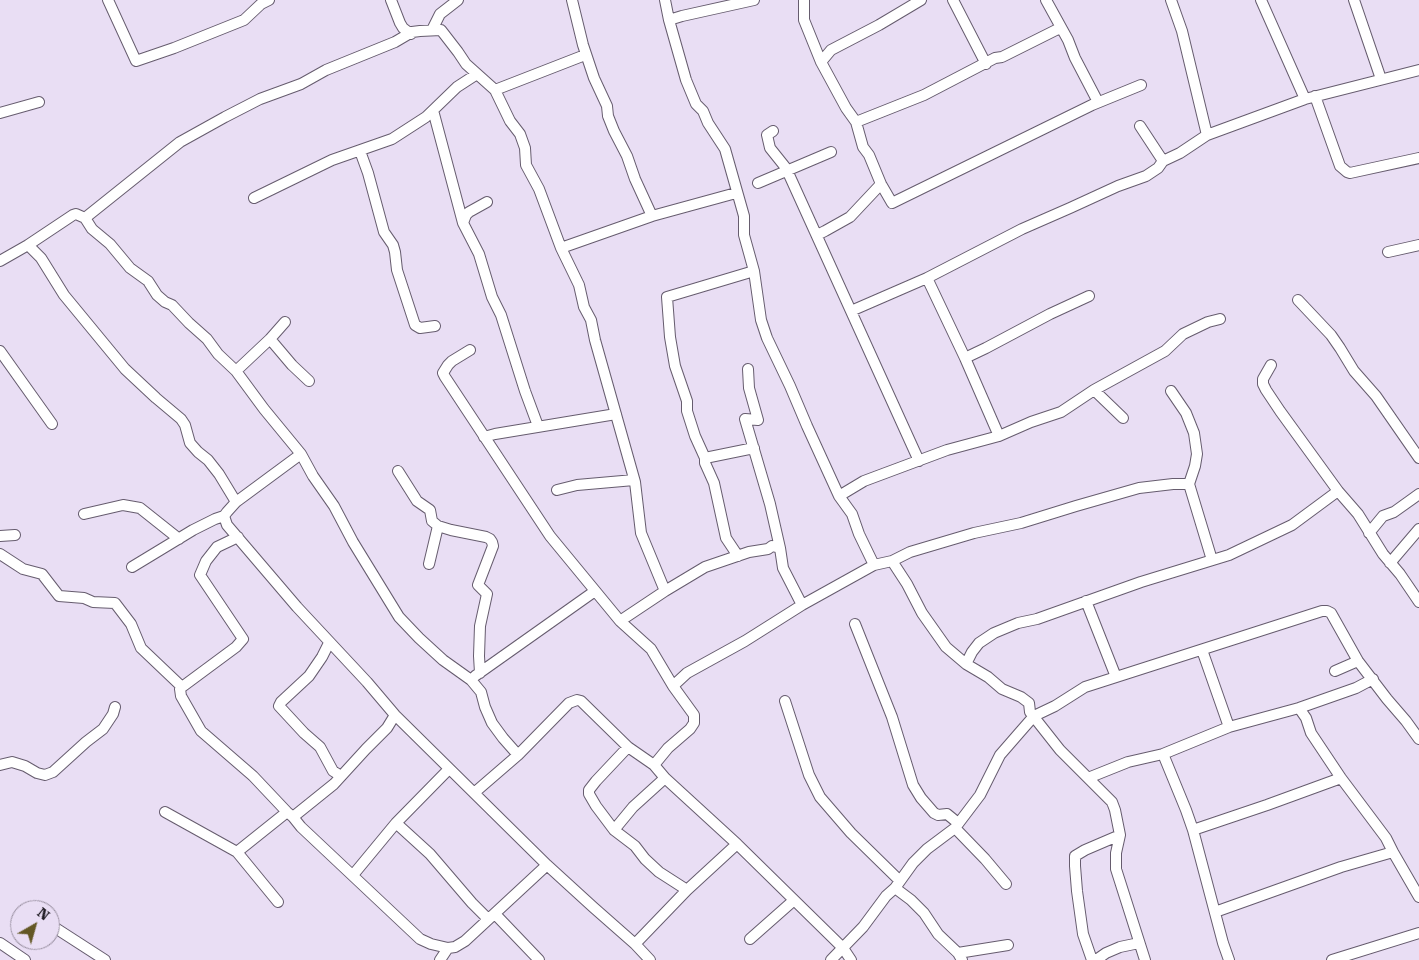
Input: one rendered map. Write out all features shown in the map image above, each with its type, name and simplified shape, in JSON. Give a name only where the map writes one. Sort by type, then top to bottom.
[{"type":"street","points":[[108,0],[136,60],[174,48],[244,20],[269,0]]},
{"type":"street","points":[[390,0],[403,28],[411,34]]},
{"type":"street","points":[[432,30],[440,14],[458,0]]},
{"type":"street","points":[[572,0],[586,55],[607,106],[608,116],[652,216]]},
{"type":"street","points":[[665,0],[686,80],[696,104],[703,111],[708,123],[725,149],[744,216],[744,235],[754,271],[761,320],[767,338],[790,386],[806,426],[839,496],[852,514],[874,565]]},
{"type":"street","points":[[669,20],[754,0]]},
{"type":"street","points":[[804,0],[804,20],[821,62],[846,108],[856,122],[863,147],[892,203],[1098,102],[1141,85]]},
{"type":"street","points":[[821,62],[831,50],[921,0]]},
{"type":"street","points":[[953,0],[986,64]]},
{"type":"street","points":[[1046,0],[1098,102]]},
{"type":"street","points":[[1171,0],[1182,31],[1207,135]]},
{"type":"street","points":[[1261,0],[1310,98],[1340,166],[1350,173],[1419,158]]},
{"type":"street","points":[[1354,0],[1381,79]]},
{"type":"street","points":[[856,122],[924,95],[1060,28]]},
{"type":"street","points":[[85,218],[180,142],[260,99],[301,84],[326,70],[420,30],[441,30],[466,64],[494,90],[510,121],[520,134],[525,148],[526,165],[539,189],[561,248],[579,285],[584,307],[591,320],[634,480],[641,534],[665,591]]},
{"type":"street","points":[[494,90],[586,55]]},
{"type":"street","points":[[851,311],[927,278],[1022,229],[1118,186],[1146,176],[1164,162],[1180,154],[1207,135],[1310,98],[1419,70]]},
{"type":"street","points":[[254,198],[332,160],[392,139],[426,117],[457,87],[477,74]]},
{"type":"street","points":[[0,113],[39,102]]},
{"type":"street","points":[[434,114],[442,150],[464,222],[479,254],[490,291],[501,315],[525,392],[538,426]]},
{"type":"street","points":[[1140,126],[1164,162]]},
{"type":"street","points":[[773,131],[768,135],[770,148],[786,168],[919,461]]},
{"type":"street","points":[[360,151],[384,232],[393,245],[397,270],[415,325],[420,328],[435,326]]},
{"type":"street","points":[[758,183],[831,152]]},
{"type":"street","points":[[817,235],[826,232],[850,217],[881,184]]},
{"type":"street","points":[[561,248],[652,216],[736,193]]},
{"type":"street","points":[[464,222],[468,212],[487,202]]},
{"type":"street","points":[[0,261],[73,215],[76,214],[85,218],[92,229],[110,244],[130,268],[148,281],[157,295],[165,302],[172,304],[207,339],[218,354],[236,370],[264,409],[301,454],[312,476],[334,506],[353,542],[399,616],[443,660],[471,680],[481,692],[492,722],[503,738],[518,754]]},
{"type":"street","points":[[28,245],[41,258],[64,295],[125,369],[181,419],[185,425],[190,443],[208,460],[219,474],[236,502]]},
{"type":"street","points":[[1388,252],[1419,245]]},
{"type":"street","points":[[738,556],[726,538],[714,483],[687,411],[686,395],[676,366],[670,336],[667,297],[754,271]]},
{"type":"street","points":[[927,278],[999,436]]},
{"type":"street","points":[[965,358],[1089,296]]},
{"type":"street","points":[[1298,300],[1331,335],[1354,371],[1376,396],[1419,458]]},
{"type":"street","points":[[839,496],[864,481],[947,450],[999,436],[1060,412],[1094,390],[1165,351],[1183,334],[1208,322],[1220,319]]},
{"type":"street","points":[[236,370],[270,339],[285,322]]},
{"type":"street","points":[[270,339],[309,381]]},
{"type":"street","points":[[470,350],[452,361],[443,373],[550,536],[620,621],[651,649],[672,686],[694,715],[694,723],[668,748],[654,765]]},
{"type":"street","points":[[0,351],[52,424]]},
{"type":"street","points":[[1271,365],[1263,379],[1266,390],[1338,491],[1358,514],[1369,533],[1419,602]]},
{"type":"street","points":[[748,369],[749,388],[758,420],[745,418],[780,548],[783,568],[802,605]]},
{"type":"street","points":[[1094,390],[1123,418]]},
{"type":"street","points":[[1171,391],[1186,413],[1194,433],[1198,454],[1189,484],[1212,560]]},
{"type":"street","points":[[484,437],[538,426],[616,414]]},
{"type":"street","points":[[705,458],[754,448]]},
{"type":"street","points":[[132,567],[224,516],[236,502],[301,454]]},
{"type":"street","points":[[398,471],[417,501],[430,510],[432,521],[438,526],[486,537],[492,542],[493,546],[478,585],[487,594],[480,626],[480,673]]},
{"type":"street","points":[[557,490],[577,485],[634,480]]},
{"type":"street","points":[[672,686],[687,674],[745,641],[802,605],[874,565],[892,561],[910,552],[974,533],[1021,523],[1139,488],[1189,484]]},
{"type":"street","points":[[966,664],[979,643],[994,633],[1018,623],[1037,619],[1141,582],[1229,555],[1292,525],[1338,491]]},
{"type":"street","points":[[1369,533],[1383,516],[1394,512],[1419,494]]},
{"type":"street","points":[[84,514],[123,505],[140,508],[180,539]]},
{"type":"street","points":[[224,516],[227,525],[395,714],[547,865],[635,944],[650,960]]},
{"type":"street","points":[[429,564],[438,526]]},
{"type":"street","points":[[1390,563],[1419,529]]},
{"type":"street","points":[[0,536],[15,535]]},
{"type":"street","points":[[238,537],[217,546],[206,561],[200,575],[242,639],[236,647],[180,690],[181,696],[201,731],[253,776],[301,827],[420,939],[431,944],[448,948],[455,947],[466,941],[547,865]]},
{"type":"street","points":[[620,621],[705,567],[749,552],[768,549],[772,546],[780,548]]},
{"type":"street","points":[[0,554],[23,570],[42,574],[59,596],[84,598],[93,602],[115,603],[131,624],[141,648],[182,687]]},
{"type":"street","points":[[892,561],[922,613],[946,646],[966,664],[988,677],[1002,689],[1029,703],[1030,712],[1060,750],[1112,802],[1120,835],[1116,853],[1116,869],[1145,960]]},
{"type":"street","points":[[471,680],[595,591]]},
{"type":"street","points":[[1086,601],[1116,677]]},
{"type":"street","points":[[831,960],[863,927],[913,863],[957,826],[980,795],[1000,755],[1034,716],[1055,706],[1085,687],[1327,611],[1331,613],[1358,661],[1419,739]]},
{"type":"street","points":[[855,624],[892,717],[913,785],[920,798],[934,813],[938,815],[947,814],[1006,884]]},
{"type":"street","points":[[329,642],[322,657],[309,676],[279,706],[320,747],[333,772],[341,776]]},
{"type":"street","points":[[1202,650],[1229,727]]},
{"type":"street","points":[[1335,671],[1358,661]]},
{"type":"street","points":[[1088,778],[1128,762],[1163,754],[1229,727],[1299,708],[1356,688],[1373,679]]},
{"type":"street","points":[[478,796],[487,782],[569,703],[577,700],[581,701],[628,747],[654,765],[665,778],[737,844],[843,948],[851,960]]},
{"type":"street","points":[[785,701],[809,775],[820,796],[924,913],[938,934],[960,957],[1008,945]]},
{"type":"street","points":[[0,765],[12,762],[45,775],[53,772],[103,729],[113,714],[115,707]]},
{"type":"street","points":[[1299,708],[1306,718],[1311,733],[1341,778],[1386,838],[1419,897]]},
{"type":"street","points":[[237,852],[334,784],[387,728],[395,714]]},
{"type":"street","points":[[628,747],[588,792],[614,830],[635,846],[659,872],[687,890]]},
{"type":"street","points":[[1163,754],[1193,830],[1229,960]]},
{"type":"street","points":[[353,875],[396,823],[449,769]]},
{"type":"street","points":[[614,830],[633,807],[665,778]]},
{"type":"street","points":[[1193,830],[1341,778]]},
{"type":"street","points":[[165,812],[237,852],[278,902]]},
{"type":"street","points":[[396,823],[430,854],[472,903],[492,917],[539,960]]},
{"type":"street","points":[[1092,960],[1083,934],[1074,866],[1075,856],[1120,835]]},
{"type":"street","points":[[635,944],[687,890],[737,844]]},
{"type":"street","points":[[1215,912],[1341,867],[1393,852]]},
{"type":"street","points":[[750,939],[793,901]]},
{"type":"street","points":[[60,931],[104,960]]},
{"type":"street","points":[[1334,960],[1419,933]]},
{"type":"street","points":[[0,942],[25,960]]},
{"type":"street","points":[[1096,960],[1120,947],[1139,943]]},
{"type":"street","points":[[440,960],[448,948]]}]
